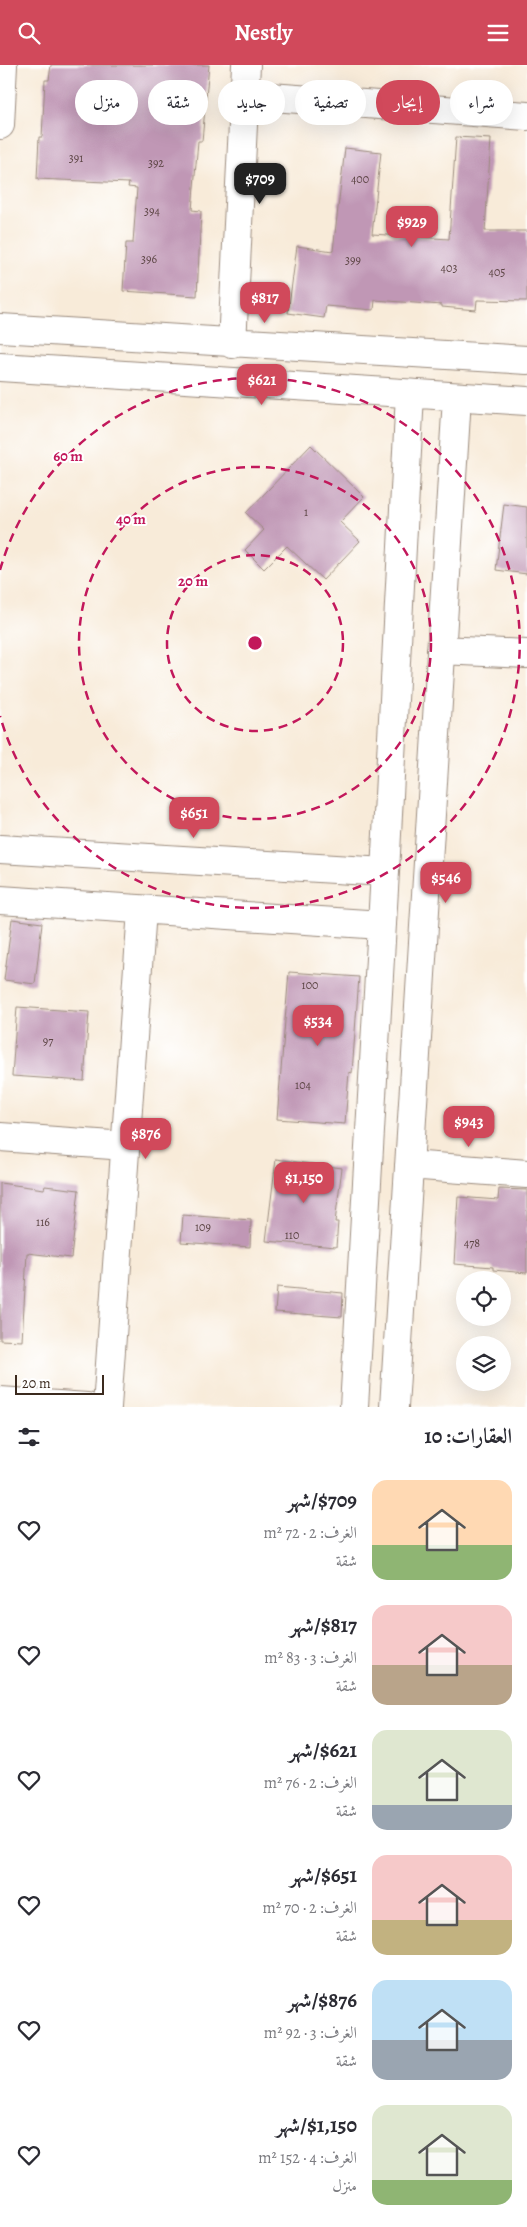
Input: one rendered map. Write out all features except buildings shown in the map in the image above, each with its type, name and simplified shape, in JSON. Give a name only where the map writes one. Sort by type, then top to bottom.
[{"type":"street","points":[[0,125],[4,65]]},
{"type":"street","points":[[245,80],[246,65]]},
{"type":"street","points":[[285,98],[527,116]]},
{"type":"street","points":[[232,344],[243,125]]},
{"type":"street","points":[[0,328],[232,344],[527,360]]},
{"type":"street","points":[[38,369],[34,354],[37,338],[42,331]]},
{"type":"street","points":[[0,367],[457,398],[527,401]]},
{"type":"street","points":[[354,1407],[410,394]]},
{"type":"street","points":[[394,1407],[457,398]]},
{"type":"street","points":[[441,650],[527,654]]},
{"type":"street","points":[[0,849],[385,872]]},
{"type":"street","points":[[0,900],[382,925]]},
{"type":"street","points":[[107,1407],[142,910]]},
{"type":"street","points":[[0,1137],[126,1145]]},
{"type":"street","points":[[409,1165],[527,1174]]},
{"type":"street","points":[[0,1401],[87,1407]]}]
